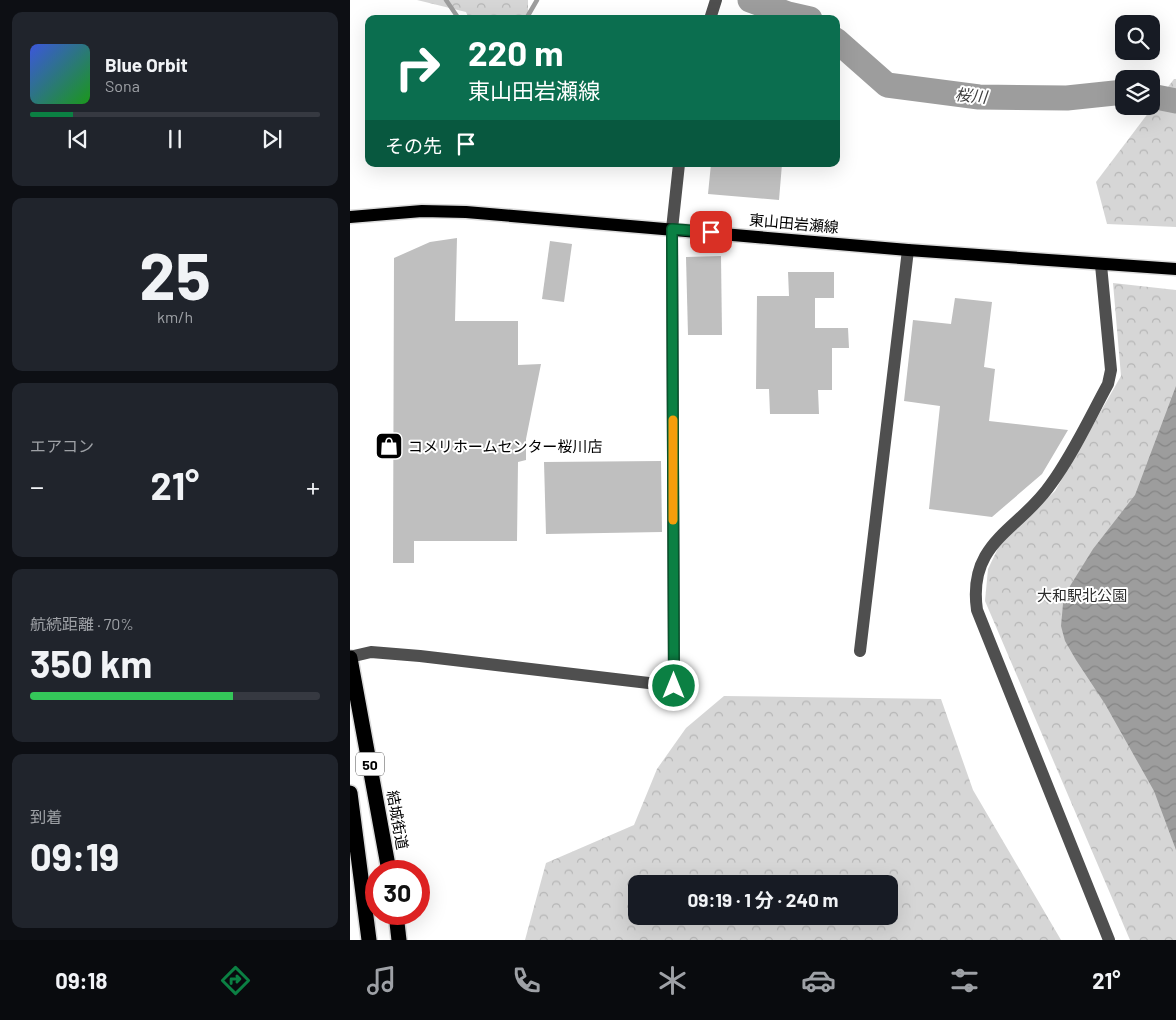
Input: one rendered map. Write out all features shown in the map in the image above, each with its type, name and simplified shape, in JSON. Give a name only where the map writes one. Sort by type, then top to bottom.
[{"type":"highway","name":"結城街道","points":[[350,657],[387,860]]},
{"type":"highway","name":"50","points":[[350,793],[369,940]]},
{"type":"highway","points":[[397,925],[399,940]]},
{"type":"main road","name":"東山田岩瀬線","points":[[350,217],[422,211],[466,212],[908,250],[1176,269]]},
{"type":"street","points":[[711,15],[716,0]]},
{"type":"street","points":[[350,657],[371,652],[420,656],[674,686],[672,229],[678,167]]},
{"type":"street","points":[[860,651],[908,250]]},
{"type":"street","points":[[1101,265],[1111,370],[1108,384],[1052,484],[1038,501],[999,536],[990,547],[981,565],[975,596],[976,610],[1110,940]]},
{"type":"green space","points":[[417,0],[528,0],[528,15],[467,15],[466,12]]},
{"type":"green space","points":[[1174,79],[1176,79],[1176,227],[1107,224],[1096,182],[1147,115],[1160,115],[1160,97]]},
{"type":"green space","name":"大和駅北公園","points":[[1113,283],[1176,290],[1176,940],[1130,940],[985,601],[988,569],[1001,542],[1055,491],[1121,376]]},
{"type":"green space","points":[[724,696],[941,699],[973,790],[1061,940],[525,940],[546,863],[634,825],[657,769],[686,728]]},
{"type":"water","points":[[1176,386],[1176,850],[1154,791],[1105,704],[1065,641],[1061,626],[1063,604],[1070,586],[1093,549],[1135,495]]},
{"type":"building","points":[[711,167],[782,167],[779,200],[708,194]]},
{"type":"building","points":[[457,238],[455,321],[518,321],[518,365],[541,364],[526,439],[526,460],[518,462],[517,541],[414,541],[414,563],[393,563],[394,258],[430,242]]},
{"type":"building","points":[[550,241],[572,244],[564,302],[542,299]]},
{"type":"building","points":[[721,256],[722,335],[688,335],[686,257]]},
{"type":"building","points":[[788,272],[834,272],[834,298],[815,298],[815,328],[848,328],[849,348],[832,348],[832,390],[818,390],[819,414],[770,414],[769,389],[756,389],[757,296],[789,296]]},
{"type":"building","points":[[955,298],[992,302],[984,367],[995,369],[989,421],[1068,430],[1042,474],[992,517],[929,509],[940,406],[904,401],[913,320],[951,324]]},
{"type":"building","points":[[661,461],[662,532],[546,534],[544,462]]},
{"type":"waterway","points":[[446,0],[456,15]]},
{"type":"waterway","points":[[528,15],[537,0]]},
{"type":"waterway","name":"桜川","points":[[750,0],[792,15]]},
{"type":"waterway","name":"桜川","points":[[840,44],[887,85],[979,97],[1067,98],[1115,93]]},
{"type":"waterway","name":"桜川","points":[[1160,98],[1176,101]]},
{"type":"slow traffic","points":[[673,420],[673,520]]},
{"type":"place","name":"コメリホームセンター桜川店","points":[[389,446]]},
{"type":"route","points":[[674,686],[672,229],[711,232]]}]
